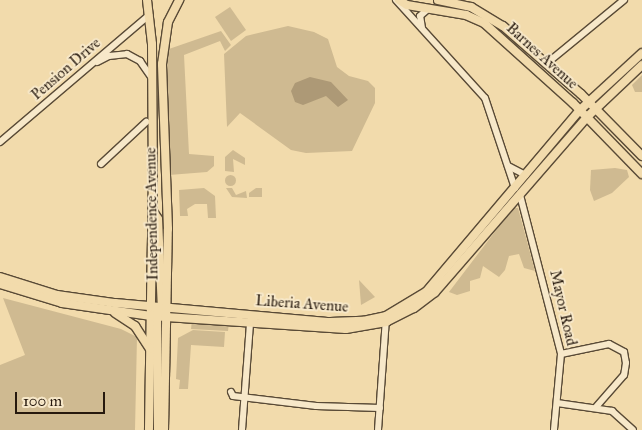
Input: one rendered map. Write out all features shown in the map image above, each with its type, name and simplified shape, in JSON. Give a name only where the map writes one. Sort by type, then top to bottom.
[{"type":"main road","name":"Independence Avenue","points":[[147,0],[152,78],[152,209],[146,305],[151,316],[149,430]]},
{"type":"main road","name":"Independence Avenue","points":[[164,430],[167,317],[164,307],[162,64],[168,22],[179,0]]},
{"type":"main road","name":"Barnes Avenue","points":[[398,0],[428,9],[466,15],[484,23],[580,110],[642,174]]},
{"type":"main road","name":"Barnes Avenue","points":[[438,0],[468,6],[488,16],[588,101],[642,156]]},
{"type":"main road","name":"Liberia Avenue","points":[[517,192],[526,175],[588,101],[642,53]]},
{"type":"main road","name":"Liberia Avenue","points":[[0,284],[62,303],[151,316],[346,329],[386,319],[426,292],[595,108],[642,65]]},
{"type":"main road","points":[[152,209],[158,219],[164,307]]},
{"type":"main road","name":"Liberia Avenue","points":[[0,277],[57,295],[164,307],[330,322],[386,319]]},
{"type":"main road","points":[[140,314],[145,310],[146,305],[167,317]]},
{"type":"main road","points":[[158,430],[167,317],[177,308]]},
{"type":"main road","points":[[109,310],[135,326],[151,351]]},
{"type":"street","name":"Mayor Road","points":[[398,0],[422,29],[472,79],[486,98],[517,192],[561,354],[554,430]]},
{"type":"street","points":[[546,64],[624,0]]},
{"type":"street","points":[[422,29],[420,16],[428,9]]},
{"type":"street","name":"Pension Drive","points":[[0,142],[149,15]]},
{"type":"street","points":[[91,64],[109,56],[127,54],[140,60],[152,78]]},
{"type":"street","points":[[101,164],[146,122]]},
{"type":"street","points":[[508,166],[526,175]]},
{"type":"street","points":[[378,430],[386,319]]},
{"type":"street","points":[[242,430],[250,322]]},
{"type":"street","points":[[561,354],[608,344],[624,352],[626,363],[624,375],[596,407]]},
{"type":"street","points":[[231,392],[233,396],[316,406],[380,408]]},
{"type":"street","points":[[557,403],[596,407],[612,411],[633,430]]},
{"type":"shaded area","points":[[230,7],[246,30],[231,41],[215,17]]},
{"type":"shaded area","points":[[288,26],[314,32],[328,39],[337,67],[349,76],[368,81],[375,88],[375,103],[352,151],[306,153],[291,150],[240,113],[227,127],[224,54],[246,36]]},
{"type":"shaded area","points":[[221,31],[231,45],[225,51],[220,41],[184,55],[189,154],[214,156],[214,166],[207,172],[169,175],[166,50]]},
{"type":"shaded area","points":[[642,75],[642,92],[635,92],[632,85]]},
{"type":"shaded area","points":[[310,77],[331,82],[348,100],[338,107],[326,96],[303,105],[295,102],[291,91],[295,83]]},
{"type":"shaded area","points":[[233,150],[245,158],[245,165],[233,159],[234,172],[225,171],[225,157]]},
{"type":"shaded area","points":[[615,168],[627,170],[629,177],[612,193],[594,201],[590,190],[591,170]]},
{"type":"shaded area","points":[[230,174],[236,180],[230,186],[224,180]]},
{"type":"shaded area","points":[[204,188],[215,196],[216,218],[208,218],[207,204],[195,204],[187,209],[188,216],[180,216],[179,190]]},
{"type":"shaded area","points":[[226,188],[232,188],[236,195],[246,191],[247,198],[232,197]]},
{"type":"shaded area","points":[[256,188],[262,188],[262,197],[249,197],[249,193]]},
{"type":"shaded area","points":[[513,208],[518,208],[535,271],[524,268],[519,254],[509,256],[505,270],[499,277],[483,266],[480,278],[470,281],[470,291],[457,295],[449,292]]},
{"type":"shaded area","points":[[359,280],[375,297],[361,305]]},
{"type":"shaded area","points":[[3,298],[121,329],[137,337],[135,430],[0,430],[0,365],[25,355]]},
{"type":"shaded area","points":[[192,320],[229,322],[228,331],[191,329]]},
{"type":"shaded area","points":[[193,330],[225,332],[224,347],[191,345],[188,389],[179,389],[180,380],[176,379],[178,338]]}]
